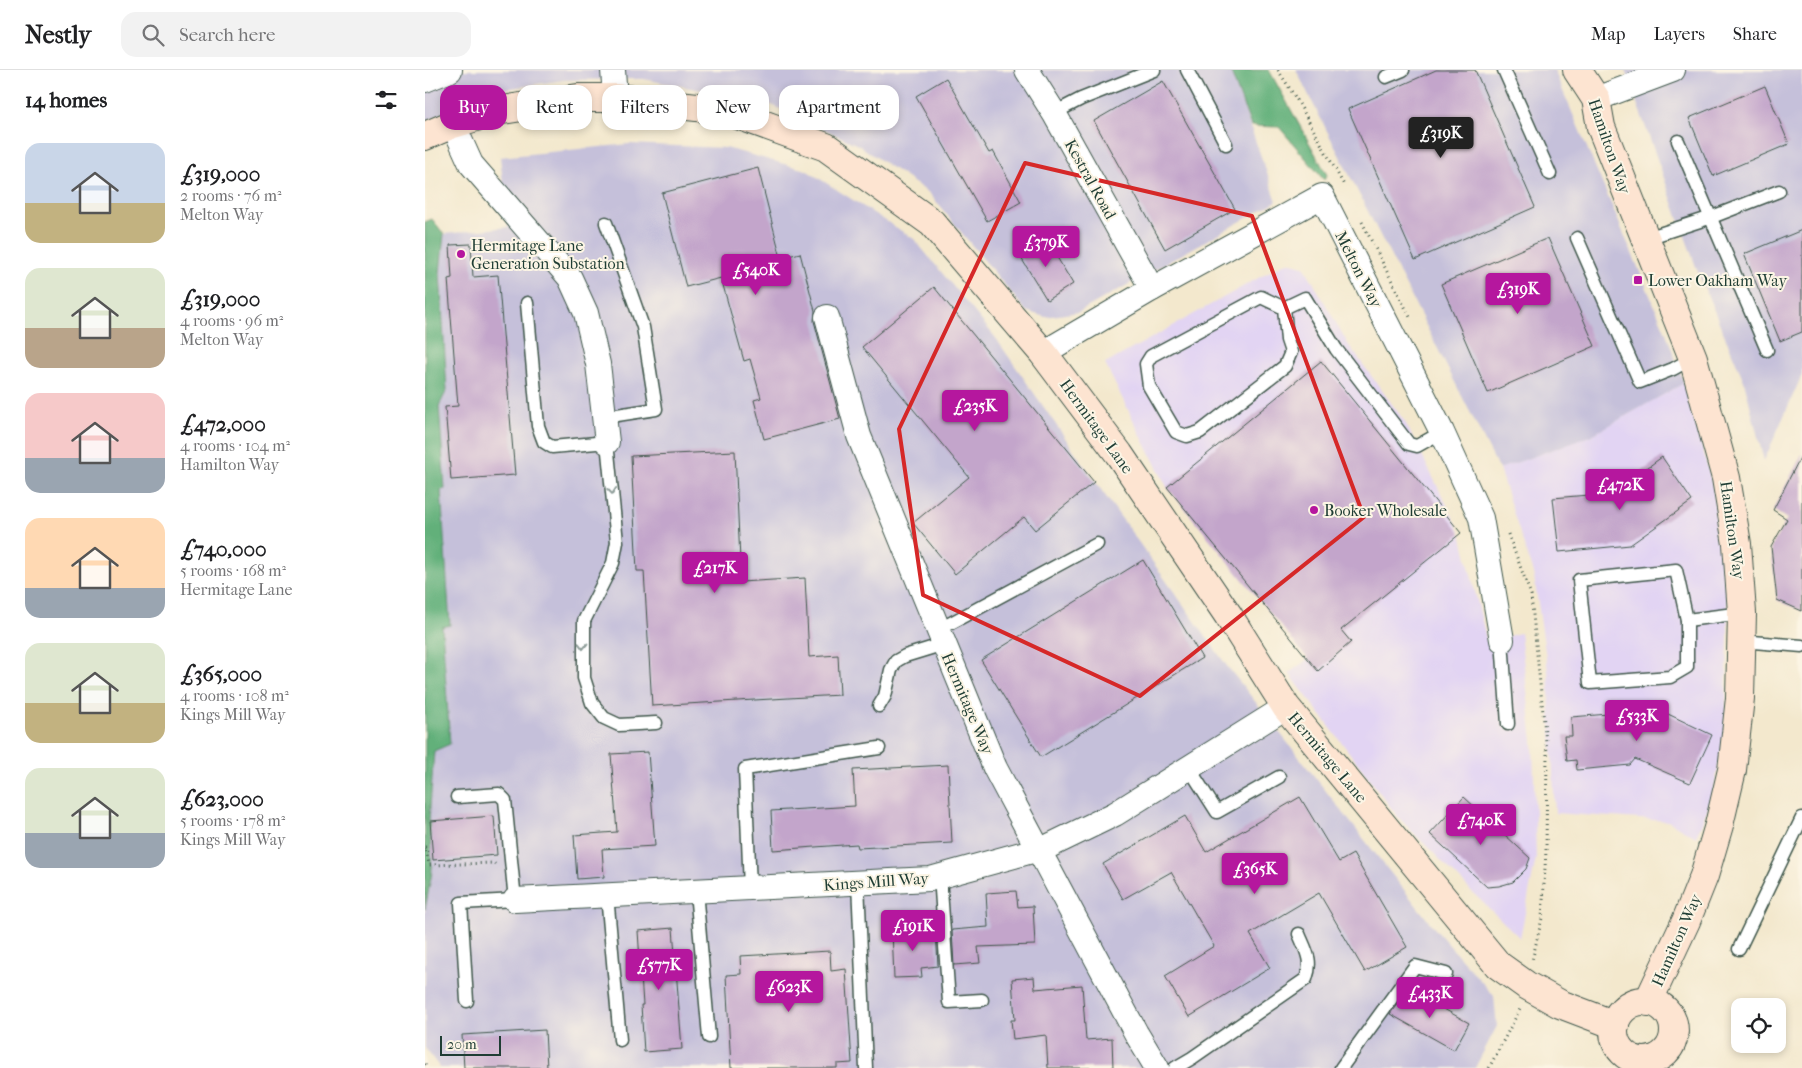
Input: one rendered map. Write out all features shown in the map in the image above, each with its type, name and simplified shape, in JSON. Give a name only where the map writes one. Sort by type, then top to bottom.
[{"type":"street","points":[[425,80],[450,70]]},
{"type":"street","points":[[613,70],[614,85]]},
{"type":"street","name":"Kestral Road","points":[[1027,70],[1054,113],[1152,289]]},
{"type":"street","name":"Hamilton Way","points":[[1577,70],[1596,99],[1601,127],[1693,358],[1726,478],[1737,544],[1742,613],[1740,698],[1732,770],[1704,876],[1686,921],[1647,1002]]},
{"type":"street","points":[[1596,99],[1673,70]]},
{"type":"street","name":"Hermitage Lane","points":[[507,109],[577,98],[602,98]]},
{"type":"street","name":"Hermitage Lane","points":[[687,106],[724,110],[826,147],[932,223],[1043,353],[1119,454],[1228,615],[1286,707],[1498,965],[1526,985],[1560,1004],[1615,1025]]},
{"type":"street","name":"Hermitage Lane","points":[[425,136],[440,130]]},
{"type":"street","points":[[456,130],[471,164],[570,278],[586,314],[598,364],[607,442]]},
{"type":"street","name":"Melton Way","points":[[1043,353],[1152,289],[1322,196],[1442,432],[1481,518],[1502,640]]},
{"type":"street","name":"Hermitage Way","points":[[827,317],[859,436],[995,768],[1136,1033],[1157,1068]]},
{"type":"street","name":"Kings Mill Way","points":[[506,900],[930,879],[1047,847],[1115,814],[1286,707]]},
{"type":"street","points":[[1646,1001],[1665,1009],[1672,1019],[1675,1028],[1675,1059],[1639,1061],[1629,1057],[1620,1050],[1615,1038],[1615,1025],[1624,1008],[1634,1002],[1646,1001]]},
{"type":"lane","points":[[1054,113],[1081,99],[1154,70]]},
{"type":"lane","points":[[1187,70],[1226,144]]},
{"type":"lane","points":[[1386,77],[1403,70]]},
{"type":"lane","points":[[1504,70],[1550,174]]},
{"type":"lane","points":[[1679,141],[1767,350]]},
{"type":"lane","points":[[1644,239],[1712,217],[1779,190]]},
{"type":"lane","points":[[604,417],[656,409],[643,327],[606,223]]},
{"type":"lane","points":[[1577,238],[1640,382],[1673,370],[1693,358]]},
{"type":"lane","points":[[1261,297],[1284,308],[1287,340],[1291,352],[1285,366],[1200,432],[1187,436],[1175,432],[1149,386],[1146,364],[1151,356],[1261,297]]},
{"type":"lane","points":[[1284,308],[1305,298],[1337,349],[1409,444],[1417,446],[1442,432]]},
{"type":"lane","points":[[527,303],[538,426],[544,442],[552,447],[607,442],[617,542],[613,563],[585,621],[584,678],[592,703],[604,718],[619,725],[656,724]]},
{"type":"lane","points":[[879,706],[885,696],[891,670],[896,660],[941,637],[1097,544]]},
{"type":"lane","points":[[1677,570],[1687,620],[1687,667],[1670,677],[1590,683],[1579,580],[1677,570]]},
{"type":"lane","points":[[1687,620],[1742,613]]},
{"type":"lane","points":[[1502,640],[1508,724]]},
{"type":"lane","points":[[1741,641],[1802,646]]},
{"type":"lane","points":[[750,888],[745,769],[879,748]]},
{"type":"lane","points":[[1189,768],[1217,812],[1279,777]]},
{"type":"lane","points":[[457,797],[499,794],[505,800],[506,900],[461,903],[467,1000]]},
{"type":"lane","points":[[1739,949],[1802,818]]},
{"type":"lane","points":[[940,876],[949,1002],[982,1000]]},
{"type":"lane","points":[[858,882],[866,1068]]},
{"type":"lane","points":[[696,891],[709,1036]]},
{"type":"lane","points":[[607,895],[620,1040]]},
{"type":"lane","points":[[1175,1068],[1306,979],[1310,968],[1309,958],[1299,934]]},
{"type":"lane","points":[[1341,1068],[1415,966],[1445,974]]},
{"type":"path","points":[[425,847],[429,866],[495,863],[506,900]]},
{"type":"path","points":[[1489,1068],[1518,1013],[1526,985]]},
{"type":"path","points":[[425,1064],[428,1068]]},
{"type":"highlighted area","points":[[1025,163],[1252,216],[1364,517],[1140,696],[923,595],[899,429]]},
{"type":"shaded area","points":[[425,70],[1230,70],[1277,201],[1079,312],[1045,317],[1026,311],[929,193],[860,146],[825,130],[899,130],[899,85],[779,85],[779,108],[769,104],[769,85],[697,85],[697,89],[687,87],[687,85],[675,85],[643,79],[564,80],[517,85],[517,87],[507,89],[507,85],[440,85],[440,114],[425,122]]},
{"type":"shaded area","points":[[1296,70],[1554,70],[1666,333],[1684,383],[1592,435],[1499,469]]},
{"type":"shaded area","points":[[1625,70],[1802,70],[1802,375],[1764,461],[1744,381],[1699,275]]},
{"type":"shaded area","points":[[629,144],[726,148],[806,170],[914,239],[995,337],[1227,666],[1435,929],[1494,996],[1497,1026],[1475,1068],[440,1068],[425,1048],[425,909],[432,872],[429,821],[434,750],[450,744],[442,627],[450,625],[441,490],[445,489],[439,406],[447,390],[440,273],[444,234],[508,227],[500,157]]},
{"type":"shaded area","points":[[1287,262],[1304,266],[1348,344],[1405,422],[1461,533],[1487,642],[1520,633],[1533,741],[1536,858],[1520,938],[1399,818],[1289,673],[1308,659],[1167,487],[1105,364]]},
{"type":"shaded area","points":[[1684,383],[1713,486],[1727,589],[1728,637],[1725,734],[1712,798],[1696,837],[1668,821],[1555,813],[1548,671],[1534,576],[1499,469],[1592,435]]},
{"type":"green space","points":[[1230,70],[1269,70],[1327,175],[1324,180],[1279,127],[1251,126]]},
{"type":"green space","points":[[432,219],[444,234],[440,273],[447,390],[439,406],[445,489],[441,490],[450,625],[442,627],[450,744],[434,751],[429,821],[432,872],[425,909],[425,222]]},
{"type":"building","points":[[1436,70],[1475,70],[1535,207],[1415,260],[1348,109]]},
{"type":"building","points":[[946,78],[989,153],[993,151],[1021,202],[987,221],[916,96]]},
{"type":"building","points":[[1163,81],[1235,209],[1165,249],[1094,121]]},
{"type":"building","points":[[1765,86],[1789,144],[1713,176],[1689,118]]},
{"type":"building","points":[[758,168],[781,258],[800,253],[815,311],[814,321],[840,419],[764,439],[754,400],[761,398],[750,359],[744,361],[721,278],[686,287],[662,193]]},
{"type":"building","points":[[1802,230],[1802,332],[1780,341],[1744,254]]},
{"type":"building","points":[[1045,237],[1073,284],[1047,300],[1018,253]]},
{"type":"building","points":[[1548,238],[1595,346],[1488,393],[1441,284]]},
{"type":"building","points":[[471,244],[473,277],[498,275],[515,475],[451,480],[445,407],[458,406],[448,279],[452,278],[450,245]]},
{"type":"building","points":[[934,287],[1094,482],[1035,530],[1024,517],[955,574],[913,523],[969,477],[862,347]]},
{"type":"building","name":"Booker Wholesale","points":[[1321,361],[1461,533],[1341,630],[1351,642],[1318,671],[1167,487]]},
{"type":"building","points":[[735,451],[741,582],[805,578],[809,657],[838,655],[840,695],[652,706],[644,571],[637,571],[631,456]]},
{"type":"building","points":[[1802,454],[1802,611],[1777,600],[1771,547],[1787,519],[1773,510]]},
{"type":"building","points":[[1662,457],[1692,501],[1630,545],[1559,552],[1553,498],[1612,493]]},
{"type":"building","points":[[1143,560],[1202,658],[1041,757],[981,660]]},
{"type":"building","points":[[1647,704],[1712,735],[1690,783],[1635,759],[1630,765],[1577,770],[1576,760],[1567,761],[1564,736],[1572,736],[1571,717],[1647,711]]},
{"type":"building","points":[[648,752],[655,846],[602,849],[604,877],[577,879],[574,835],[617,832],[611,754]]},
{"type":"building","points":[[948,765],[952,843],[858,848],[857,844],[773,850],[771,811],[855,806],[853,770]]},
{"type":"building","points":[[1300,797],[1339,862],[1353,854],[1407,947],[1365,972],[1319,893],[1250,934],[1270,968],[1189,1017],[1165,976],[1214,946],[1171,872],[1123,899],[1103,864],[1185,816],[1206,852]]},
{"type":"building","points":[[1464,797],[1530,858],[1526,869],[1513,882],[1487,887],[1430,834]]},
{"type":"building","points":[[494,816],[497,855],[433,860],[430,821]]},
{"type":"building","points":[[1016,891],[1018,907],[1033,906],[1035,945],[978,947],[980,963],[954,965],[952,930],[988,927],[986,893]]},
{"type":"building","points":[[673,928],[682,1049],[644,1052],[638,931]]},
{"type":"building","points":[[919,928],[919,933],[936,931],[938,966],[921,968],[922,977],[894,978],[892,930]]},
{"type":"building","points":[[830,951],[831,971],[846,969],[852,1063],[837,1064],[837,1068],[731,1068],[726,975],[741,974],[740,956]]},
{"type":"building","points":[[1034,977],[1035,989],[1082,985],[1086,1040],[1112,1038],[1113,1068],[1048,1068],[1046,1035],[1013,1039],[1011,1020],[1015,1020],[1012,979]]},
{"type":"building","points":[[1408,989],[1469,1023],[1454,1050],[1390,1014]]},
{"type":"building","points":[[545,1030],[547,1068],[464,1068],[462,1035]]},
{"type":"place","name":"Hermitage Lane Generation Substation","points":[[461,254]]},
{"type":"place","name":"Lower Oakham Way","points":[[1638,280]]},
{"type":"place","name":"Booker Wholesale","points":[[1314,510]]}]
